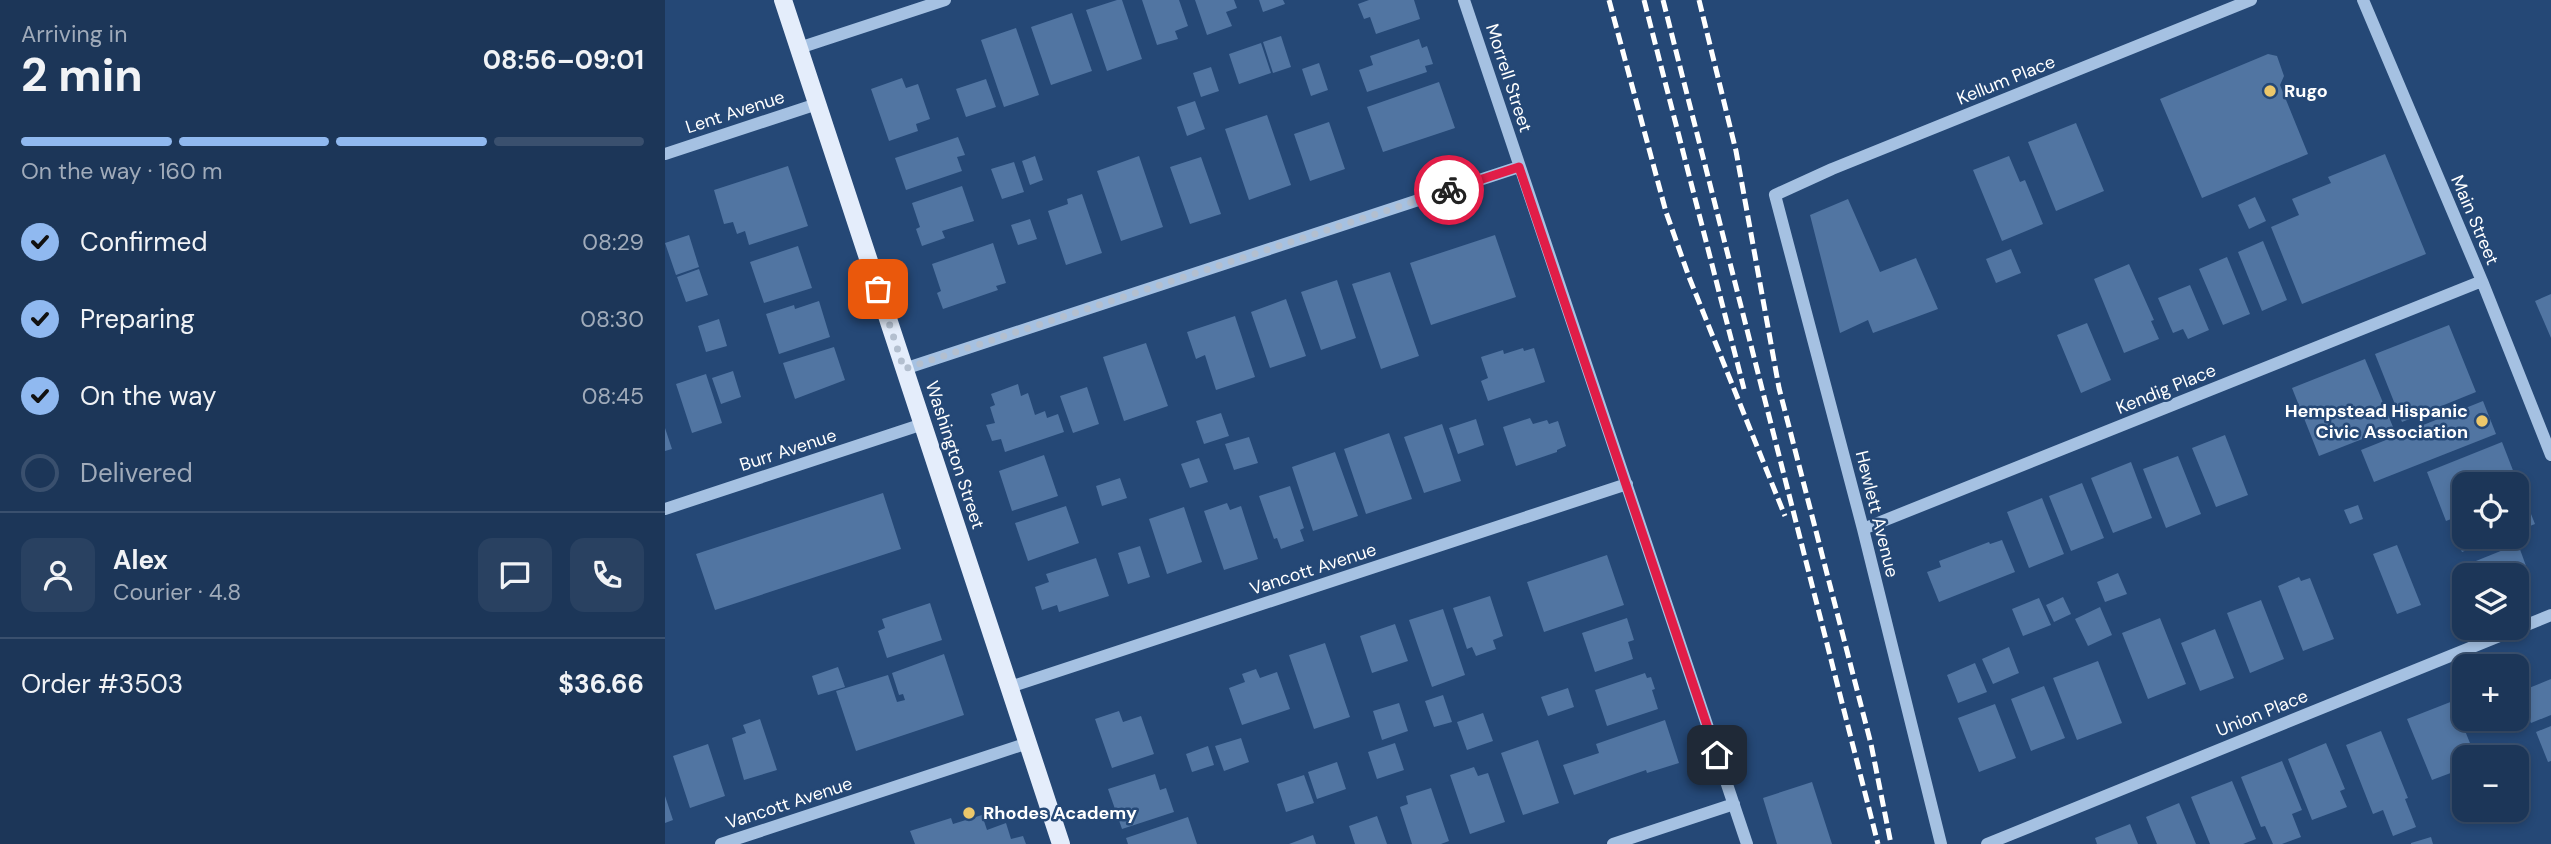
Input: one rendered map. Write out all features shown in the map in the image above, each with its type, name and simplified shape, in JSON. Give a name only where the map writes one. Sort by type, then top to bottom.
[{"type":"main road","name":"Washington Street","points":[[783,0],[1061,844]]},
{"type":"street","points":[[799,48],[945,0]]},
{"type":"street","name":"Morrell Street","points":[[1464,0],[1747,844]]},
{"type":"street","name":"Kellum Place","points":[[1775,194],[2251,0]]},
{"type":"street","name":"Main Street","points":[[2363,0],[2482,281],[2551,455]]},
{"type":"street","name":"Lent Avenue","points":[[665,154],[817,104]]},
{"type":"street","points":[[904,369],[1519,167]]},
{"type":"street","name":"Hewlett Avenue","points":[[1775,194],[1863,529],[1941,844]]},
{"type":"street","name":"Kendig Place","points":[[1863,529],[2482,281]]},
{"type":"street","name":"Burr Avenue","points":[[665,509],[923,424]]},
{"type":"street","name":"Vancott Avenue","points":[[1010,687],[1627,485]]},
{"type":"street","name":"Union Place","points":[[1987,844],[2551,615]]},
{"type":"street","name":"Vancott Avenue","points":[[721,844],[1028,743]]},
{"type":"street","points":[[1613,844],[1734,804]]},
{"type":"building","points":[[1122,0],[1142,59],[1107,71],[1086,10]]},
{"type":"building","points":[[1142,0],[1179,0],[1188,26],[1175,31],[1178,39],[1157,45]]},
{"type":"building","points":[[1195,0],[1234,0],[1237,8],[1226,12],[1232,26],[1207,35]]},
{"type":"building","points":[[1259,0],[1283,0],[1285,4],[1263,12]]},
{"type":"building","points":[[1369,0],[1414,0],[1420,19],[1376,34],[1370,17],[1364,19],[1358,4]]},
{"type":"building","points":[[1072,13],[1092,71],[1051,85],[1031,27]]},
{"type":"building","points":[[1016,28],[1039,95],[1004,107],[981,40]]},
{"type":"building","points":[[1281,36],[1291,67],[1273,73],[1263,42]]},
{"type":"building","points":[[1419,39],[1422,48],[1427,46],[1433,64],[1425,66],[1427,72],[1367,92],[1359,70],[1373,65],[1370,56]]},
{"type":"building","points":[[1261,43],[1271,73],[1239,84],[1229,54]]},
{"type":"building","points":[[2268,54],[2277,56],[2284,76],[2280,85],[2308,154],[2202,198],[2160,99]]},
{"type":"building","points":[[1319,63],[1328,90],[1311,96],[1302,69]]},
{"type":"building","points":[[1211,67],[1219,91],[1201,97],[1193,73]]},
{"type":"building","points":[[902,78],[906,88],[918,84],[930,119],[916,124],[918,131],[889,141],[871,89]]},
{"type":"building","points":[[986,79],[996,107],[966,117],[956,89]]},
{"type":"building","points":[[1439,82],[1455,128],[1383,152],[1367,107]]},
{"type":"building","points":[[1195,101],[1205,129],[1187,136],[1177,107]]},
{"type":"building","points":[[1267,115],[1291,185],[1249,200],[1225,129]]},
{"type":"building","points":[[1329,122],[1345,169],[1310,181],[1294,134]]},
{"type":"building","points":[[2076,123],[2104,191],[2056,211],[2028,142]]},
{"type":"building","points":[[958,137],[965,155],[957,157],[962,171],[906,190],[895,158]]},
{"type":"building","points":[[2385,154],[2426,254],[2302,304],[2271,227],[2299,215],[2292,199],[2331,183],[2328,177]]},
{"type":"building","points":[[1035,156],[1043,180],[1030,185],[1022,161]]},
{"type":"building","points":[[1139,156],[1163,227],[1121,241],[1097,171]]},
{"type":"building","points":[[2009,156],[2020,182],[2025,180],[2043,224],[2002,241],[1973,170]]},
{"type":"building","points":[[1201,157],[1221,214],[1190,224],[1170,167]]},
{"type":"building","points":[[1014,162],[1024,192],[1002,199],[991,169]]},
{"type":"building","points":[[788,166],[808,226],[749,245],[745,231],[737,234],[733,222],[724,224],[714,190]]},
{"type":"building","points":[[962,186],[974,221],[942,231],[945,238],[922,246],[916,229],[920,227],[912,203]]},
{"type":"building","points":[[1082,194],[1102,253],[1066,265],[1048,211],[1068,204],[1067,199]]},
{"type":"building","points":[[2255,197],[2266,221],[2249,229],[2238,205]]},
{"type":"building","points":[[1848,199],[1880,272],[1916,258],[1938,309],[1873,333],[1868,320],[1840,333],[1810,215]]},
{"type":"building","points":[[1030,219],[1037,239],[1018,245],[1011,225]]},
{"type":"building","points":[[689,235],[699,267],[676,275],[665,243]]},
{"type":"building","points":[[1495,235],[1516,297],[1431,325],[1410,263]]},
{"type":"building","points":[[2263,241],[2287,300],[2262,311],[2238,252]]},
{"type":"building","points":[[993,243],[1006,283],[996,286],[998,290],[943,309],[937,293],[941,291],[932,264]]},
{"type":"building","points":[[798,246],[812,288],[764,303],[750,262]]},
{"type":"building","points":[[2011,249],[2021,273],[1996,283],[1986,259]]},
{"type":"building","points":[[2227,257],[2250,314],[2223,325],[2199,269]]},
{"type":"building","points":[[2129,264],[2154,320],[2151,321],[2159,339],[2124,353],[2094,279]]},
{"type":"building","points":[[699,269],[708,295],[686,302],[677,277]]},
{"type":"building","points":[[1390,272],[1419,356],[1381,369],[1352,284]]},
{"type":"building","points":[[1337,280],[1356,338],[1321,350],[1301,292]]},
{"type":"building","points":[[2190,285],[2209,330],[2188,339],[2183,329],[2173,333],[2158,298]]},
{"type":"building","points":[[2551,294],[2551,338],[2535,301]]},
{"type":"building","points":[[1286,299],[1306,356],[1270,368],[1251,312]]},
{"type":"building","points":[[819,301],[830,337],[779,354],[766,314]]},
{"type":"building","points":[[1235,316],[1255,377],[1216,390],[1205,355],[1196,359],[1187,332]]},
{"type":"building","points":[[719,319],[727,346],[706,352],[698,326]]},
{"type":"building","points":[[2087,323],[2111,380],[2081,393],[2057,335]]},
{"type":"building","points":[[2449,325],[2476,392],[2402,422],[2375,354]]},
{"type":"building","points":[[1146,343],[1168,406],[1124,421],[1103,357]]},
{"type":"building","points":[[834,347],[845,380],[795,399],[783,363]]},
{"type":"building","points":[[1523,348],[1524,351],[1534,348],[1545,382],[1488,401],[1481,381],[1488,378],[1481,357],[1503,350],[1504,354]]},
{"type":"building","points":[[2365,359],[2393,427],[2319,456],[2292,388]]},
{"type":"building","points":[[733,371],[741,397],[721,404],[712,378]]},
{"type":"building","points":[[706,374],[722,423],[692,433],[676,384]]},
{"type":"building","points":[[1018,384],[1021,396],[1028,393],[1035,415],[1045,411],[1047,418],[1058,414],[1064,432],[1005,452],[1001,439],[992,441],[986,425],[995,423],[990,407],[995,405],[991,394]]},
{"type":"building","points":[[1087,387],[1099,424],[1073,433],[1060,396]]},
{"type":"building","points":[[2483,401],[2496,434],[2374,482],[2361,450]]},
{"type":"building","points":[[1221,413],[1229,436],[1204,444],[1196,421]]},
{"type":"building","points":[[1530,418],[1533,424],[1547,420],[1549,424],[1558,421],[1566,446],[1557,452],[1516,466],[1503,427]]},
{"type":"building","points":[[1476,419],[1484,445],[1458,454],[1449,428]]},
{"type":"building","points":[[1442,424],[1461,481],[1424,493],[1404,437]]},
{"type":"building","points":[[665,428],[672,449],[665,451]]},
{"type":"building","points":[[1389,433],[1412,499],[1366,514],[1344,449]]},
{"type":"building","points":[[2225,435],[2248,495],[2216,507],[2192,448]]},
{"type":"building","points":[[1249,437],[1258,463],[1234,470],[1225,444]]},
{"type":"building","points":[[2502,442],[2514,472],[2452,472],[2452,519],[2446,521],[2427,472]]},
{"type":"building","points":[[1335,452],[1358,516],[1313,531],[1292,467]]},
{"type":"building","points":[[1044,455],[1058,496],[1012,511],[999,471]]},
{"type":"building","points":[[2178,456],[2201,514],[2166,528],[2143,469]]},
{"type":"building","points":[[1199,458],[1208,482],[1190,488],[1181,464]]},
{"type":"building","points":[[2131,462],[2152,518],[2113,533],[2091,478]]},
{"type":"building","points":[[1120,478],[1127,498],[1102,506],[1096,486]]},
{"type":"building","points":[[2082,483],[2104,538],[2071,551],[2049,496]]},
{"type":"building","points":[[1290,486],[1304,528],[1300,530],[1304,541],[1281,549],[1277,538],[1274,539],[1259,496]]},
{"type":"building","points":[[883,493],[901,549],[715,610],[696,554]]},
{"type":"building","points":[[2042,498],[2064,554],[2029,568],[2007,512]]},
{"type":"building","points":[[1227,503],[1230,510],[1241,506],[1258,559],[1224,570],[1204,511]]},
{"type":"building","points":[[2358,505],[2363,519],[2350,524],[2344,510]]},
{"type":"building","points":[[1066,506],[1079,543],[1028,561],[1015,523]]},
{"type":"building","points":[[1184,507],[1202,562],[1167,574],[1149,519]]},
{"type":"building","points":[[2529,509],[2535,524],[2529,526]]},
{"type":"building","points":[[2002,540],[2015,572],[1939,602],[1927,572],[1941,567],[1939,561],[1989,542],[1990,544]]},
{"type":"building","points":[[2397,545],[2421,605],[2397,614],[2373,554]]},
{"type":"building","points":[[1140,546],[1150,577],[1128,584],[1118,553]]},
{"type":"building","points":[[2506,549],[2520,549],[2525,563],[2471,563]]},
{"type":"building","points":[[1607,555],[1624,605],[1544,632],[1527,582]]},
{"type":"building","points":[[1096,558],[1109,596],[1059,612],[1057,605],[1042,610],[1035,587],[1049,582],[1046,574]]},
{"type":"building","points":[[2118,573],[2127,594],[2105,602],[2097,582]]},
{"type":"building","points":[[2299,577],[2301,581],[2310,578],[2334,639],[2303,651],[2278,586]]},
{"type":"building","points":[[1490,596],[1503,636],[1493,640],[1496,649],[1476,656],[1472,647],[1467,649],[1453,608]]},
{"type":"building","points":[[2063,597],[2071,614],[2054,622],[2046,605]]},
{"type":"building","points":[[2039,598],[2051,625],[2023,636],[2012,609]]},
{"type":"building","points":[[2261,600],[2284,659],[2250,673],[2227,613]]},
{"type":"building","points":[[930,603],[942,640],[887,658],[878,631],[885,628],[882,619]]},
{"type":"building","points":[[2100,607],[2112,635],[2088,646],[2075,619]]},
{"type":"building","points":[[1443,609],[1465,675],[1432,687],[1409,620]]},
{"type":"building","points":[[1627,618],[1634,640],[1628,642],[1633,659],[1595,672],[1582,633]]},
{"type":"building","points":[[2160,618],[2186,684],[2148,699],[2122,633]]},
{"type":"building","points":[[1395,624],[1408,661],[1372,673],[1360,636]]},
{"type":"building","points":[[2215,629],[2234,678],[2200,691],[2181,643]]},
{"type":"building","points":[[1325,643],[1350,717],[1314,729],[1289,655]]},
{"type":"building","points":[[2009,647],[2019,673],[1993,684],[1982,659]]},
{"type":"building","points":[[944,654],[964,715],[856,751],[836,691],[888,675],[897,702],[905,700],[903,694],[899,695],[892,673]]},
{"type":"building","points":[[2098,661],[2122,723],[2077,740],[2053,678]]},
{"type":"building","points":[[1975,663],[1987,692],[1958,703],[1947,675]]},
{"type":"building","points":[[838,667],[845,687],[818,695],[812,676]]},
{"type":"building","points":[[1256,669],[1260,678],[1277,672],[1290,709],[1242,725],[1229,688],[1245,682],[1242,674]]},
{"type":"building","points":[[1645,673],[1647,678],[1651,677],[1658,709],[1607,726],[1595,690]]},
{"type":"building","points":[[2551,679],[2551,715],[2531,723],[2529,718],[2529,688]]},
{"type":"building","points":[[2044,686],[2065,738],[2031,751],[2011,699]]},
{"type":"building","points":[[1568,688],[1574,707],[1548,716],[1541,697]]},
{"type":"building","points":[[1443,695],[1452,722],[1434,727],[1425,701]]},
{"type":"building","points":[[2452,701],[2452,731],[2465,731],[2471,745],[2452,745],[2452,772],[2432,780],[2407,719]]},
{"type":"building","points":[[1399,703],[1408,731],[1382,740],[1373,711]]},
{"type":"building","points":[[1995,704],[2016,758],[1979,772],[1958,718]]},
{"type":"building","points":[[1119,711],[1123,722],[1141,716],[1154,754],[1112,768],[1095,719]]},
{"type":"building","points":[[1483,713],[1493,741],[1467,750],[1457,722]]},
{"type":"building","points":[[760,719],[777,770],[744,780],[732,738],[746,733],[743,725]]},
{"type":"building","points":[[1665,720],[1679,763],[1647,773],[1646,770],[1574,795],[1563,765],[1599,753],[1596,744]]},
{"type":"building","points":[[2551,726],[2551,761],[2548,762],[2536,732]]},
{"type":"building","points":[[2381,731],[2408,798],[2405,799],[2416,827],[2393,836],[2383,810],[2373,814],[2346,745]]},
{"type":"building","points":[[1241,738],[1249,762],[1224,771],[1215,746]]},
{"type":"building","points":[[1538,740],[1559,803],[1523,815],[1501,753]]},
{"type":"building","points":[[1395,743],[1404,770],[1377,779],[1368,752]]},
{"type":"building","points":[[2326,743],[2345,789],[2340,791],[2347,807],[2312,820],[2288,759]]},
{"type":"building","points":[[708,744],[725,796],[690,808],[673,756]]},
{"type":"building","points":[[1208,746],[1214,765],[1192,772],[1186,754]]},
{"type":"building","points":[[2282,761],[2302,810],[2292,814],[2301,837],[2282,844],[2273,844],[2265,826],[2261,827],[2241,777]]},
{"type":"building","points":[[1337,762],[1346,789],[1317,799],[1308,772]]},
{"type":"building","points":[[1474,767],[1478,776],[1488,773],[1505,822],[1470,834],[1450,775]]},
{"type":"building","points":[[1155,774],[1160,790],[1166,788],[1174,812],[1122,829],[1108,789]]},
{"type":"building","points":[[1304,775],[1314,803],[1286,812],[1277,784]]},
{"type":"building","points":[[2232,781],[2256,839],[2243,844],[2210,844],[2191,797]]},
{"type":"building","points":[[1812,782],[1832,844],[1777,844],[1763,798]]},
{"type":"building","points":[[1431,788],[1449,841],[1441,844],[1412,844],[1400,807],[1408,804],[1406,796]]},
{"type":"building","points":[[665,796],[673,820],[665,823]]},
{"type":"building","points":[[2179,803],[2196,844],[2157,844],[2146,817]]},
{"type":"building","points":[[982,815],[987,830],[1006,823],[1011,839],[1023,836],[1026,844],[915,844],[910,831],[951,818],[953,824]]},
{"type":"building","points":[[1377,816],[1387,844],[1355,844],[1349,826]]},
{"type":"building","points":[[1188,817],[1197,844],[1128,844],[1126,838]]},
{"type":"building","points":[[2130,824],[2138,844],[2097,844],[2095,838]]},
{"type":"building","points":[[1313,835],[1316,844],[1289,844]]},
{"type":"building","points":[[2431,837],[2433,844],[2411,844],[2411,843]]},
{"type":"railway","points":[[1609,0],[1666,212],[1689,277],[1785,516]]},
{"type":"railway","points":[[1644,0],[1744,389]]},
{"type":"railway","points":[[1663,0],[1878,844]]},
{"type":"railway","points":[[1699,0],[1736,151],[1779,388],[1871,744],[1891,844]]},
{"type":"way so far","points":[[878,289],[904,369],[1449,190]]},
{"type":"place","name":"Rugo","points":[[2270,91]]},
{"type":"place","name":"Hempstead Hispanic Civic Association","points":[[2482,421]]},
{"type":"place","name":"Rhodes Academy","points":[[969,813]]},
{"type":"route","points":[[1449,190],[1519,167],[1717,755]]}]
